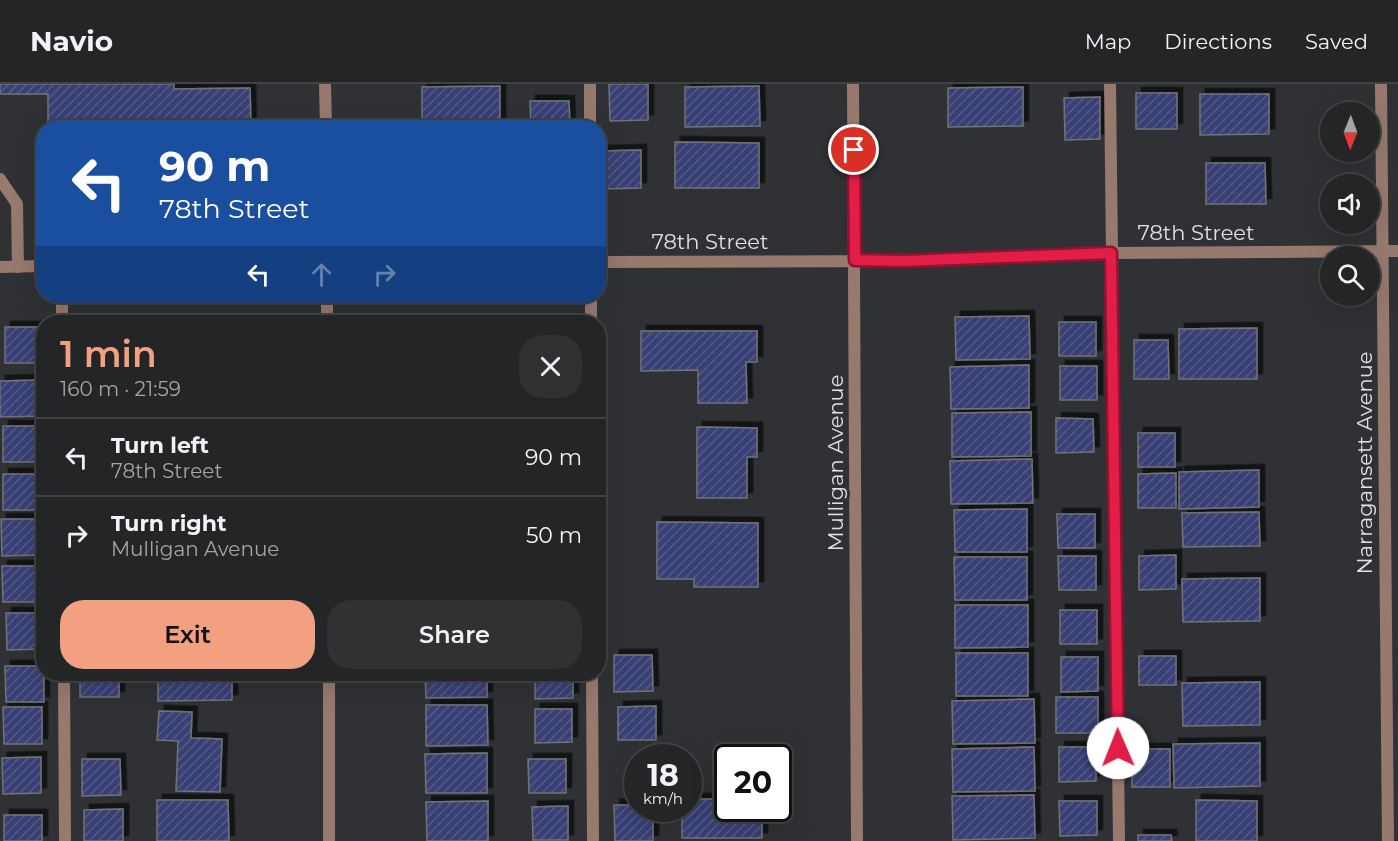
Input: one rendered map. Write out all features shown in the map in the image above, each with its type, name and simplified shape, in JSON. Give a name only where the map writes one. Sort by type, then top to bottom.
[{"type":"street","points":[[325,84],[326,120]]},
{"type":"street","points":[[590,84],[590,120]]},
{"type":"street","name":"Mulligan Avenue","points":[[853,84],[857,841]]},
{"type":"street","points":[[1110,84],[1119,841]]},
{"type":"street","name":"Narragansett Avenue","points":[[1381,84],[1388,841]]},
{"type":"street","points":[[0,179],[17,204],[18,267]]},
{"type":"street","name":"78th Street","points":[[606,262],[904,261],[1111,253],[1398,252]]},
{"type":"street","points":[[0,267],[36,266]]},
{"type":"street","points":[[64,681],[64,841]]},
{"type":"street","points":[[329,681],[329,841]]},
{"type":"street","points":[[592,681],[593,841]]},
{"type":"building","points":[[0,84],[174,84],[174,89],[250,88],[251,120],[48,120],[48,94],[0,94]]},
{"type":"building","points":[[609,84],[648,84],[648,120],[610,121]]},
{"type":"building","points":[[500,86],[500,120],[422,120],[422,87]]},
{"type":"building","points":[[759,86],[760,126],[685,127],[685,87]]},
{"type":"building","points":[[1023,87],[1023,126],[948,127],[948,88]]},
{"type":"building","points":[[1136,93],[1177,93],[1177,129],[1136,129]]},
{"type":"building","points":[[1200,94],[1269,94],[1269,134],[1200,135]]},
{"type":"building","points":[[1100,97],[1100,139],[1065,140],[1064,98]]},
{"type":"building","points":[[530,101],[569,101],[570,120],[531,120]]},
{"type":"building","points":[[675,142],[759,143],[759,188],[675,188]]},
{"type":"building","points":[[641,150],[641,188],[606,189],[606,151]]},
{"type":"building","points":[[1206,163],[1265,163],[1266,204],[1206,204]]},
{"type":"building","points":[[1029,316],[1030,359],[956,360],[955,317]]},
{"type":"building","points":[[1059,322],[1096,322],[1096,356],[1059,356]]},
{"type":"building","points":[[5,327],[36,327],[36,363],[5,363]]},
{"type":"building","points":[[1257,328],[1257,379],[1179,379],[1179,329]]},
{"type":"building","points":[[641,331],[757,331],[757,362],[746,362],[747,403],[698,403],[698,370],[641,371]]},
{"type":"building","points":[[1134,340],[1168,340],[1169,379],[1134,379]]},
{"type":"building","points":[[1029,365],[1029,408],[951,409],[950,367]]},
{"type":"building","points":[[1060,366],[1097,366],[1097,400],[1060,400]]},
{"type":"building","points":[[36,380],[36,416],[0,417],[0,381]]},
{"type":"building","points":[[1031,412],[1031,456],[952,457],[952,413]]},
{"type":"building","points":[[1056,418],[1093,419],[1094,452],[1056,453]]},
{"type":"building","points":[[3,426],[36,426],[36,462],[3,462]]},
{"type":"building","points":[[697,427],[757,428],[757,457],[747,457],[747,498],[697,498]]},
{"type":"building","points":[[1138,433],[1175,433],[1175,467],[1138,467]]},
{"type":"building","points":[[1032,459],[1033,503],[951,504],[950,461]]},
{"type":"building","points":[[1259,470],[1259,507],[1179,509],[1179,472]]},
{"type":"building","points":[[1176,473],[1176,508],[1138,508],[1138,474]]},
{"type":"building","points":[[3,474],[36,474],[36,510],[3,510]]},
{"type":"building","points":[[1027,509],[1027,552],[955,552],[954,510]]},
{"type":"building","points":[[1259,512],[1260,546],[1183,547],[1182,513]]},
{"type":"building","points":[[1057,514],[1095,514],[1095,548],[1058,548]]},
{"type":"building","points":[[1,519],[36,519],[36,555],[2,556]]},
{"type":"building","points":[[657,522],[758,523],[758,587],[694,587],[694,579],[657,579]]},
{"type":"building","points":[[1176,555],[1176,589],[1139,590],[1139,556]]},
{"type":"building","points":[[1058,556],[1096,556],[1096,590],[1059,590]]},
{"type":"building","points":[[954,557],[1027,557],[1027,600],[955,600]]},
{"type":"building","points":[[2,566],[36,566],[36,602],[3,602]]},
{"type":"building","points":[[1260,578],[1260,621],[1183,622],[1182,579]]},
{"type":"building","points":[[955,605],[1028,605],[1028,647],[955,648]]},
{"type":"building","points":[[1060,610],[1097,610],[1097,644],[1060,644]]},
{"type":"building","points":[[6,613],[36,613],[36,649],[7,650]]},
{"type":"building","points":[[956,653],[1028,653],[1028,696],[956,696]]},
{"type":"building","points":[[614,655],[652,655],[653,691],[614,692]]},
{"type":"building","points":[[1139,656],[1176,656],[1176,685],[1139,685]]},
{"type":"building","points":[[1061,657],[1098,657],[1098,691],[1061,692]]},
{"type":"building","points":[[5,666],[36,666],[36,681],[44,681],[44,702],[6,702]]},
{"type":"building","points":[[80,681],[119,681],[119,697],[80,697]]},
{"type":"building","points":[[158,681],[232,681],[232,700],[158,701]]},
{"type":"building","points":[[425,681],[487,681],[487,697],[426,698]]},
{"type":"building","points":[[535,681],[573,681],[573,698],[535,699]]},
{"type":"building","points":[[1260,682],[1260,725],[1183,726],[1182,683]]},
{"type":"building","points":[[1056,697],[1098,697],[1098,733],[1056,733]]},
{"type":"building","points":[[1034,699],[1035,743],[953,744],[952,701]]},
{"type":"building","points":[[426,705],[487,705],[488,745],[426,746]]},
{"type":"building","points":[[656,706],[656,740],[618,740],[618,707]]},
{"type":"building","points":[[3,707],[42,707],[42,744],[4,744]]},
{"type":"building","points":[[535,709],[572,709],[572,742],[535,743]]},
{"type":"building","points":[[159,711],[192,712],[191,738],[222,739],[220,792],[176,791],[178,741],[157,740]]},
{"type":"building","points":[[1260,743],[1260,786],[1174,788],[1173,744]]},
{"type":"building","points":[[1034,747],[1035,791],[953,792],[952,749]]},
{"type":"building","points":[[1059,747],[1096,747],[1096,781],[1059,782]]},
{"type":"building","points":[[1132,749],[1170,749],[1170,787],[1132,787]]},
{"type":"building","points":[[487,753],[487,793],[426,793],[425,754]]},
{"type":"building","points":[[41,757],[41,793],[3,794],[2,758]]},
{"type":"building","points":[[82,759],[120,759],[121,795],[82,796]]},
{"type":"building","points":[[528,759],[566,759],[566,793],[529,793]]},
{"type":"building","points":[[1034,795],[1035,838],[953,840],[952,796]]},
{"type":"building","points":[[702,799],[714,799],[714,822],[762,822],[762,838],[682,838],[682,822],[702,822]]},
{"type":"building","points":[[157,800],[228,800],[229,841],[157,841]]},
{"type":"building","points":[[1196,800],[1257,801],[1257,841],[1196,841]]},
{"type":"building","points":[[488,801],[488,841],[427,841],[426,802]]},
{"type":"building","points":[[1059,801],[1097,801],[1097,835],[1060,836]]},
{"type":"building","points":[[614,805],[624,805],[624,822],[653,822],[653,841],[615,841]]},
{"type":"building","points":[[568,806],[568,840],[533,840],[532,807]]},
{"type":"building","points":[[123,809],[123,841],[84,841],[84,810]]},
{"type":"building","points":[[4,815],[42,815],[42,841],[4,841]]},
{"type":"building","points":[[1138,835],[1171,835],[1172,841],[1138,841]]},
{"type":"route","points":[[854,150],[855,260],[904,261],[1111,253],[1118,748]]}]
